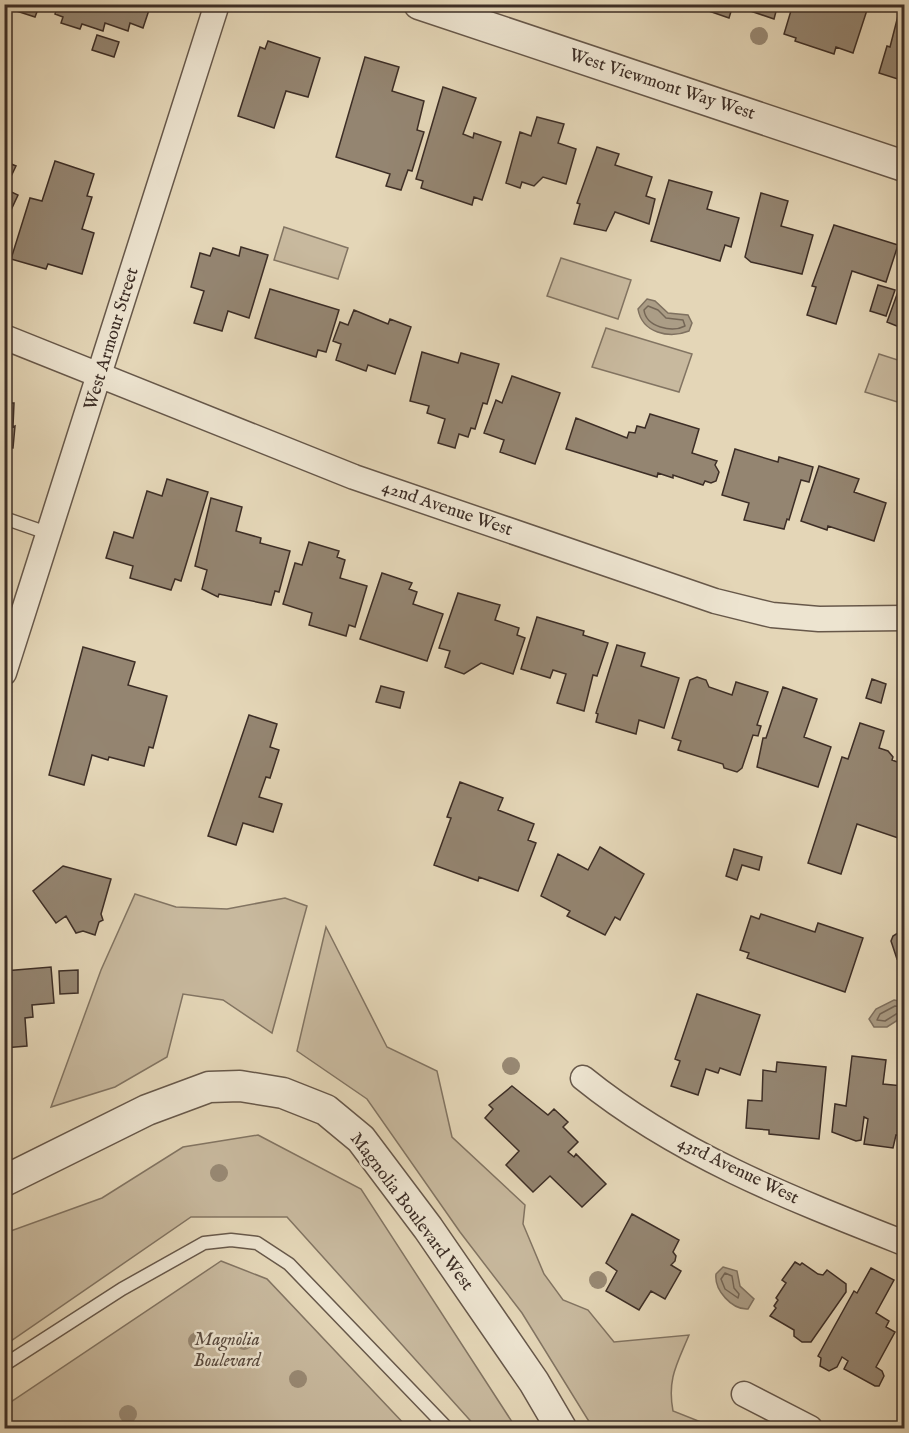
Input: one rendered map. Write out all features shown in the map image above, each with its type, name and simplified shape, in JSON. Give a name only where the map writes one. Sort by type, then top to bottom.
[{"type":"street","name":"West Armour Street","points":[[4,673],[217,4]]},
{"type":"street","name":"West Viewmont Way West","points":[[419,4],[904,166]]},
{"type":"street","name":"42nd Avenue West","points":[[4,337],[354,477],[715,600],[772,615],[819,619],[904,618]]},
{"type":"street","name":"43rd Avenue West","points":[[584,1078],[621,1109],[689,1149],[782,1196],[904,1243]]},
{"type":"street","name":"Magnolia Boulevard West","points":[[4,1181],[147,1110],[209,1087],[240,1086],[283,1093],[326,1110],[361,1139],[428,1228],[534,1382],[561,1428]]},
{"type":"street","points":[[744,1394],[810,1428]]},
{"type":"lane","points":[[4,518],[50,534]]},
{"type":"lane","points":[[4,1365],[122,1289],[204,1243],[231,1240],[257,1243],[289,1264],[447,1428]]},
{"type":"green space","points":[[284,227],[348,248],[338,279],[274,260]]},
{"type":"green space","points":[[561,258],[631,280],[618,319],[547,296]]},
{"type":"green space","points":[[606,328],[692,354],[679,392],[592,367]]},
{"type":"green space","points":[[879,354],[904,362],[904,404],[865,392]]},
{"type":"green space","points":[[135,894],[176,907],[227,909],[285,898],[307,906],[272,1033],[223,1000],[183,994],[167,1057],[115,1087],[51,1107],[101,970]]},
{"type":"green space","points":[[326,927],[387,1047],[437,1071],[452,1137],[525,1205],[523,1224],[544,1274],[563,1300],[588,1310],[614,1342],[689,1335],[672,1381],[673,1411],[716,1428],[593,1428],[522,1313],[460,1232],[367,1099],[297,1051]]},
{"type":"green space","points":[[258,1135],[361,1189],[516,1428],[477,1428],[287,1217],[191,1217],[5,1345],[5,1233],[102,1198],[183,1147]]},
{"type":"green space","name":"Magnolia Boulevard","points":[[221,1261],[267,1279],[408,1428],[5,1428],[5,1406]]},
{"type":"water","points":[[647,299],[655,301],[668,313],[688,315],[692,323],[689,331],[665,334],[651,329],[645,324],[638,309]]},
{"type":"water","points":[[894,1000],[904,1002],[904,1016],[887,1027],[874,1027],[869,1019],[876,1009]]},
{"type":"water","points":[[723,1267],[737,1271],[740,1286],[754,1299],[748,1309],[730,1303],[721,1292],[716,1274]]},
{"type":"building","points":[[4,4],[40,4],[35,17],[4,7]]},
{"type":"building","points":[[58,4],[151,4],[143,28],[130,23],[128,31],[105,23],[103,31],[82,24],[80,29],[61,23],[63,17],[55,14]]},
{"type":"building","points":[[704,4],[778,4],[774,19],[733,5],[729,18],[703,9]]},
{"type":"building","points":[[793,4],[868,7],[853,53],[836,47],[834,54],[795,41],[796,38],[784,34]]},
{"type":"building","points":[[901,4],[904,4],[904,81],[879,73],[887,46],[890,47]]},
{"type":"building","points":[[97,35],[119,42],[114,57],[92,50]]},
{"type":"building","points":[[268,41],[320,58],[308,97],[286,91],[274,128],[238,116],[260,47],[265,49]]},
{"type":"building","points":[[365,57],[399,67],[392,91],[424,101],[417,130],[424,132],[412,171],[408,170],[401,190],[386,186],[390,174],[336,157]]},
{"type":"building","points":[[443,87],[476,98],[463,134],[473,138],[474,133],[501,142],[482,200],[474,197],[472,205],[421,188],[423,181],[416,179]]},
{"type":"building","points":[[537,117],[564,124],[558,143],[576,149],[566,184],[543,177],[534,186],[522,182],[520,188],[506,183],[520,132],[531,136]]},
{"type":"building","points":[[597,147],[619,154],[615,165],[652,177],[646,196],[655,199],[649,224],[615,212],[606,231],[574,224],[580,204],[577,203]]},
{"type":"building","points":[[4,161],[16,166],[5,189],[18,195],[4,225]]},
{"type":"building","points":[[55,161],[94,174],[87,196],[92,197],[82,229],[94,233],[82,274],[48,264],[46,269],[11,259],[30,198],[42,201]]},
{"type":"building","points":[[669,180],[712,192],[707,209],[739,218],[731,247],[725,245],[720,261],[651,241]]},
{"type":"building","points":[[761,193],[788,201],[781,226],[813,235],[802,274],[751,262],[745,257]]},
{"type":"building","points":[[834,225],[898,245],[886,282],[852,271],[836,324],[807,315],[816,287],[812,286]]},
{"type":"building","points":[[241,247],[268,255],[249,318],[228,311],[222,331],[194,323],[204,291],[191,287],[200,253],[210,256],[213,248],[239,256]]},
{"type":"building","points":[[904,275],[904,329],[887,322]]},
{"type":"building","points":[[878,285],[895,290],[886,316],[870,311]]},
{"type":"building","points":[[270,289],[339,310],[326,352],[318,350],[316,357],[255,338]]},
{"type":"building","points":[[354,310],[388,324],[390,319],[411,327],[395,374],[368,365],[366,371],[336,360],[341,344],[333,341],[340,322],[348,325]]},
{"type":"building","points":[[422,352],[458,363],[461,353],[499,364],[487,404],[483,403],[475,429],[471,428],[468,437],[459,434],[455,448],[438,443],[445,419],[427,413],[429,406],[410,401]]},
{"type":"building","points":[[512,376],[560,393],[535,464],[500,452],[504,440],[484,433],[496,400],[502,403]]},
{"type":"building","points":[[4,403],[14,403],[13,448],[4,447]]},
{"type":"building","points":[[650,414],[699,429],[692,453],[717,461],[715,465],[719,472],[716,481],[711,483],[705,481],[703,485],[673,475],[673,478],[658,473],[657,477],[566,449],[576,418],[627,438],[629,432],[635,433],[637,426],[645,428]]},
{"type":"building","points":[[735,449],[778,462],[779,457],[813,467],[809,482],[801,480],[784,529],[744,520],[749,503],[722,495]]},
{"type":"building","points":[[819,466],[859,479],[854,492],[886,503],[874,541],[828,526],[827,530],[801,521]]},
{"type":"building","points":[[167,479],[208,492],[181,581],[175,579],[171,590],[130,578],[133,566],[106,558],[114,532],[133,538],[147,491],[162,496]]},
{"type":"building","points":[[904,482],[904,507],[898,505]]},
{"type":"building","points":[[211,498],[242,507],[236,531],[261,538],[260,543],[290,551],[279,592],[275,591],[271,605],[219,594],[218,597],[202,589],[207,570],[195,566]]},
{"type":"building","points":[[309,542],[339,551],[337,557],[345,560],[340,578],[367,586],[355,627],[349,625],[346,636],[309,625],[312,613],[283,604],[295,563],[302,565]]},
{"type":"building","points":[[382,573],[412,583],[409,589],[417,592],[413,604],[443,614],[427,661],[360,639]]},
{"type":"building","points":[[458,593],[500,605],[495,620],[519,628],[517,635],[525,638],[513,674],[481,663],[464,674],[445,667],[450,651],[439,648]]},
{"type":"building","points":[[537,617],[584,631],[583,635],[608,643],[597,676],[593,675],[584,711],[557,703],[566,674],[553,670],[550,678],[521,669]]},
{"type":"building","points":[[617,645],[645,653],[641,666],[679,678],[664,728],[639,720],[636,734],[596,722],[598,714],[596,713]]},
{"type":"building","points":[[83,647],[135,662],[128,685],[167,696],[153,748],[149,747],[144,766],[92,755],[84,785],[49,775]]},
{"type":"building","points":[[697,677],[706,680],[709,687],[732,695],[736,682],[768,692],[757,725],[761,726],[758,736],[753,735],[742,768],[737,772],[724,768],[723,764],[678,750],[681,741],[672,738],[690,680]]},
{"type":"building","points":[[872,679],[886,684],[881,703],[866,698]]},
{"type":"building","points":[[381,686],[404,692],[400,708],[376,702]]},
{"type":"building","points":[[783,687],[817,699],[804,737],[831,747],[818,787],[757,767],[763,738],[766,738]]},
{"type":"building","points":[[249,715],[277,724],[270,747],[279,750],[270,778],[266,777],[259,797],[282,804],[273,832],[243,823],[236,845],[208,836]]},
{"type":"building","points":[[860,723],[884,731],[879,748],[888,751],[893,757],[892,760],[900,763],[904,749],[904,840],[857,824],[841,874],[808,863],[842,757],[848,759]]},
{"type":"building","points":[[460,782],[503,798],[498,810],[534,824],[528,840],[536,843],[518,891],[479,877],[478,881],[434,865],[451,818],[447,817]]},
{"type":"building","points":[[600,847],[644,874],[620,920],[615,917],[605,935],[567,916],[570,911],[541,896],[558,854],[588,870]]},
{"type":"building","points":[[734,849],[762,857],[759,870],[742,865],[737,880],[726,876]]},
{"type":"building","points":[[63,866],[111,879],[101,914],[103,920],[99,922],[95,935],[83,931],[76,933],[66,916],[56,923],[33,891]]},
{"type":"building","points":[[761,914],[815,932],[818,923],[863,938],[845,992],[747,958],[749,953],[740,950],[751,916],[759,919]]},
{"type":"building","points":[[904,929],[904,957],[897,959],[891,941],[893,936]]},
{"type":"building","points":[[51,967],[54,1003],[32,1005],[33,1017],[25,1018],[27,1046],[4,1048],[4,971]]},
{"type":"building","points":[[78,970],[78,993],[60,994],[59,971]]},
{"type":"building","points":[[697,994],[760,1015],[740,1075],[720,1068],[718,1073],[706,1069],[698,1095],[671,1086],[680,1061],[675,1059]]},
{"type":"building","points":[[852,1056],[886,1060],[883,1084],[903,1086],[904,1080],[904,1137],[896,1135],[893,1148],[864,1144],[868,1119],[864,1117],[861,1140],[856,1141],[832,1132],[835,1104],[846,1106]]},
{"type":"building","points":[[777,1062],[826,1067],[819,1139],[769,1134],[769,1130],[746,1128],[748,1100],[762,1101],[763,1070],[776,1072]]},
{"type":"building","points":[[512,1086],[548,1115],[554,1109],[568,1122],[563,1127],[578,1142],[568,1152],[574,1157],[576,1154],[606,1184],[582,1207],[550,1176],[533,1192],[506,1165],[519,1151],[485,1118],[493,1109],[489,1105]]},
{"type":"building","points":[[632,1214],[679,1240],[673,1252],[676,1256],[675,1261],[671,1265],[681,1271],[665,1299],[651,1291],[639,1310],[606,1291],[617,1271],[606,1263]]},
{"type":"building","points":[[795,1262],[800,1265],[802,1263],[818,1274],[823,1275],[827,1270],[846,1284],[846,1292],[811,1342],[802,1342],[794,1336],[794,1330],[770,1316],[776,1308],[774,1306],[778,1300],[776,1298],[786,1283],[782,1280]]},
{"type":"building","points":[[871,1268],[894,1280],[876,1313],[889,1321],[886,1327],[895,1332],[876,1367],[882,1371],[884,1376],[879,1386],[844,1369],[848,1361],[842,1357],[837,1367],[829,1371],[820,1366],[821,1358],[818,1356],[854,1291],[857,1293]]}]
